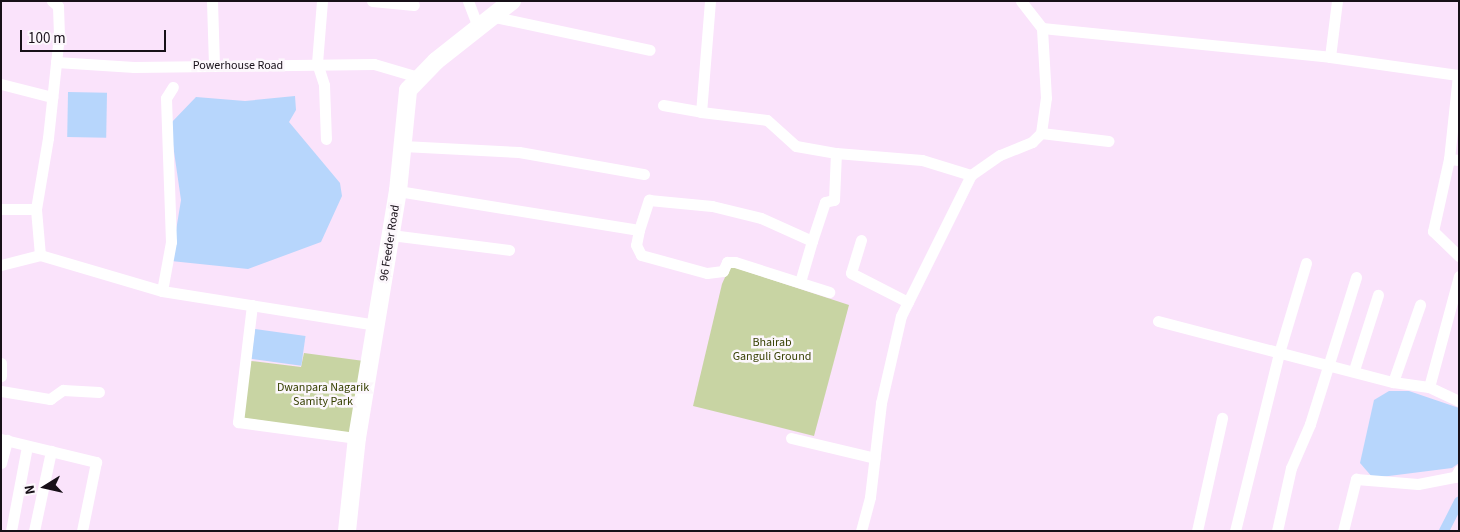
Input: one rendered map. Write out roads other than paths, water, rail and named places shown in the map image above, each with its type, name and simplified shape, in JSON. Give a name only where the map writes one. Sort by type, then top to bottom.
[{"type":"main road","name":"96 Feeder Road","points":[[347,531],[357,438],[398,192],[408,90],[418,77],[495,17],[512,1]]},
{"type":"street","points":[[40,255],[36,209],[56,62],[58,6],[52,1]]},
{"type":"street","points":[[212,1],[214,66]]},
{"type":"street","points":[[322,1],[317,63],[324,85],[326,139]]},
{"type":"street","points":[[372,1],[414,5]]},
{"type":"street","points":[[468,1],[479,29]]},
{"type":"street","points":[[700,112],[710,1]]},
{"type":"street","points":[[862,531],[870,497],[881,404],[901,316],[971,174],[1000,155],[1032,142],[1041,133],[1046,98],[1042,28],[1021,1]]},
{"type":"street","points":[[1034,16],[1036,1]]},
{"type":"street","points":[[1330,58],[1337,1]]},
{"type":"street","points":[[495,17],[650,50]]},
{"type":"street","points":[[1042,28],[1330,58],[1458,75],[1454,159],[1433,231],[1459,256]]},
{"type":"street","name":"Powerhouse Road","points":[[56,62],[214,66],[317,63],[374,64],[418,77]]},
{"type":"street","points":[[1,84],[52,96]]},
{"type":"street","points":[[162,291],[171,242],[166,98],[173,87]]},
{"type":"street","points":[[663,105],[700,112],[767,120],[796,146],[836,153],[922,160],[971,174]]},
{"type":"street","points":[[1041,133],[1109,141]]},
{"type":"street","points":[[403,146],[519,152],[644,174]]},
{"type":"street","points":[[800,282],[825,202],[834,200],[836,153]]},
{"type":"street","points":[[398,192],[639,230]]},
{"type":"street","points":[[812,241],[761,218],[712,206],[659,199],[649,200],[636,245],[641,255],[707,273],[723,271],[727,262],[735,262],[829,292]]},
{"type":"street","points":[[1,209],[36,209]]},
{"type":"street","points":[[391,235],[509,250]]},
{"type":"street","points":[[860,240],[851,273],[908,302]]},
{"type":"street","points":[[1,266],[40,255],[162,291],[376,325]]},
{"type":"street","points":[[1236,531],[1279,352],[1306,263]]},
{"type":"street","points":[[1429,387],[1459,276]]},
{"type":"street","points":[[1277,531],[1291,468],[1310,424],[1356,277]]},
{"type":"street","points":[[1354,370],[1378,295]]},
{"type":"street","points":[[252,305],[238,422],[357,438]]},
{"type":"street","points":[[1393,382],[1420,305]]},
{"type":"street","points":[[1158,321],[1329,363],[1393,382],[1429,387],[1459,401]]},
{"type":"street","points":[[1,363],[1,376]]},
{"type":"street","points":[[1,390],[50,399],[63,390],[99,392]]},
{"type":"street","points":[[1197,531],[1222,418]]},
{"type":"street","points":[[791,438],[875,458]]},
{"type":"street","points":[[1,463],[4,440],[96,462],[82,531]]},
{"type":"street","points":[[11,531],[27,446]]},
{"type":"street","points":[[34,531],[50,451]]},
{"type":"street","points":[[1342,531],[1356,479],[1418,484],[1455,477],[1459,470]]},
{"type":"water","points":[[68,92],[107,93],[106,138],[67,137]]},
{"type":"water","points":[[295,96],[296,110],[289,122],[340,183],[342,196],[321,242],[248,269],[171,261],[181,200],[170,124],[196,97],[245,101]]},
{"type":"water","points":[[255,329],[306,336],[301,366],[251,359]]},
{"type":"water","points":[[1389,391],[1409,391],[1459,408],[1459,463],[1452,468],[1373,478],[1360,463],[1374,400]]},
{"type":"waterway","points":[[1444,531],[1459,502]]},
{"type":"park label","name":"Bhairab Ganguli Ground","points":[[772,350]]},
{"type":"park label","name":"Dwanpara Nagarik Samity Park","points":[[323,395]]}]
